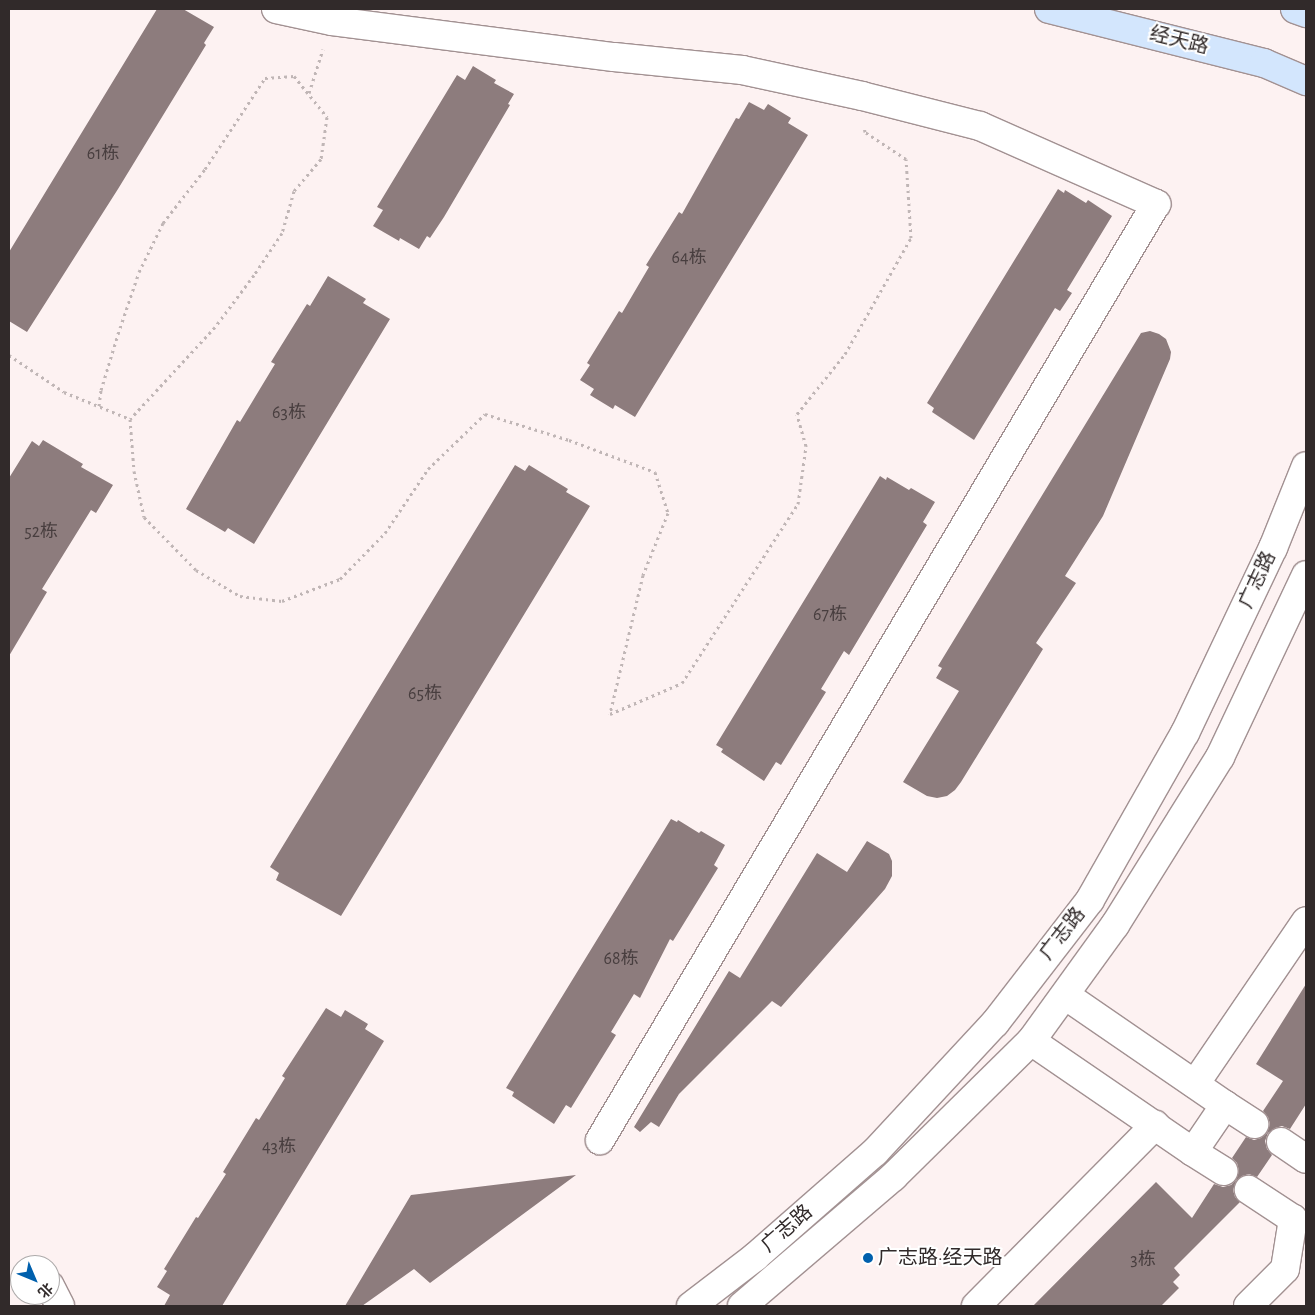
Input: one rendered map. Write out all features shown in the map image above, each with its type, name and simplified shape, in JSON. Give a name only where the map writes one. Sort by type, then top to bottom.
[{"type":"main road","name":"经天路","points":[[1049,9],[1264,63],[1306,81]]},
{"type":"main road","points":[[1295,9],[1306,13]]},
{"type":"street","points":[[276,9],[332,21],[614,57],[742,70],[862,96],[980,126],[1156,204],[600,1140]]},
{"type":"street","name":"广志路","points":[[691,1306],[755,1257],[875,1152],[995,1023],[1090,900],[1185,733],[1273,548],[1306,466]]},
{"type":"street","name":"广志路","points":[[742,1306],[893,1176],[1031,1041],[1115,925],[1220,757],[1306,575]]},
{"type":"street","points":[[1195,1084],[1306,921]]},
{"type":"street","points":[[1064,995],[1254,1124]]},
{"type":"street","points":[[1031,1041],[1223,1172]]},
{"type":"street","points":[[1193,1152],[1225,1105]]},
{"type":"street","points":[[976,1306],[1154,1125]]},
{"type":"street","points":[[1281,1142],[1306,1159]]},
{"type":"street","points":[[1248,1306],[1285,1269],[1300,1210],[1249,1190]]},
{"type":"path","points":[[308,94],[332,21]]},
{"type":"path","points":[[99,406],[101,390],[139,272],[163,223],[205,169],[265,78],[294,76],[327,117],[320,159],[294,191],[282,233],[215,327],[130,419],[134,471],[144,517],[196,570],[240,596],[282,601],[340,580],[385,533],[428,469],[484,414],[569,440],[655,472],[668,513],[643,575],[610,714],[682,683],[798,504],[806,446],[797,414],[845,354],[912,238],[906,159],[865,132],[862,96]]},
{"type":"path","points":[[9,355],[64,392],[130,419]]},
{"type":"building","points":[[157,9],[183,9],[214,27],[204,43],[206,45],[118,189],[27,332],[9,321],[9,252]]},
{"type":"building","points":[[473,66],[496,80],[494,83],[514,94],[508,104],[510,105],[444,217],[430,238],[427,236],[419,249],[400,238],[399,241],[373,226],[383,210],[377,207],[457,75],[465,80]]},
{"type":"building","points":[[749,102],[764,110],[768,104],[791,118],[788,123],[808,135],[635,417],[615,405],[613,409],[590,395],[594,389],[580,380],[590,365],[587,363],[619,311],[622,313],[649,267],[646,265],[679,212],[682,214],[736,118],[739,119]]},
{"type":"building","points":[[1058,189],[1064,193],[1065,190],[1086,203],[1088,200],[1112,216],[1067,290],[1072,293],[1060,311],[1055,308],[974,440],[932,412],[934,408],[927,403]]},
{"type":"building","points":[[328,276],[366,299],[363,303],[390,319],[254,544],[228,528],[225,532],[186,509],[237,420],[240,422],[275,364],[271,362],[307,304],[310,306]]},
{"type":"building","points":[[1150,331],[1166,339],[1171,352],[1170,359],[1103,516],[1065,576],[1076,583],[1036,643],[1043,649],[961,782],[947,796],[937,798],[927,796],[903,782],[959,691],[936,678],[942,668],[938,666],[1141,333]]},
{"type":"building","points":[[43,440],[83,464],[81,467],[113,485],[96,513],[91,510],[42,589],[47,592],[9,656],[9,478],[32,441],[39,446]]},
{"type":"building","points":[[515,465],[525,471],[529,465],[568,489],[566,492],[590,506],[341,916],[276,880],[279,873],[270,867]]},
{"type":"building","points":[[880,476],[886,480],[887,477],[909,490],[911,488],[935,502],[923,522],[927,525],[849,655],[844,651],[821,689],[826,692],[781,765],[776,762],[764,781],[721,752],[723,749],[716,745]]},
{"type":"building","points":[[671,819],[677,822],[678,820],[699,833],[701,831],[725,845],[714,865],[718,868],[673,941],[670,939],[640,998],[634,994],[611,1032],[616,1035],[571,1108],[566,1105],[554,1124],[512,1096],[514,1092],[506,1088]]},
{"type":"building","points":[[867,841],[889,854],[892,861],[892,876],[885,889],[781,1007],[772,1001],[679,1094],[659,1127],[651,1122],[640,1132],[634,1127],[729,971],[740,978],[817,853],[847,872]]},
{"type":"building","points":[[1306,984],[1306,1104],[1290,1129],[1282,1126],[1268,1133],[1265,1141],[1267,1149],[1272,1155],[1257,1177],[1249,1174],[1242,1176],[1236,1181],[1233,1190],[1235,1197],[1240,1202],[1174,1268],[1180,1275],[1173,1282],[1179,1288],[1161,1306],[1033,1306],[1156,1182],[1192,1218],[1214,1184],[1223,1187],[1231,1185],[1236,1180],[1239,1171],[1237,1163],[1232,1158],[1246,1137],[1254,1140],[1261,1138],[1267,1133],[1270,1124],[1268,1117],[1263,1111],[1283,1081],[1256,1064]]},
{"type":"building","points":[[326,1008],[341,1017],[345,1010],[368,1024],[365,1029],[384,1041],[222,1306],[164,1306],[170,1295],[157,1287],[167,1271],[164,1269],[196,1217],[198,1218],[226,1174],[223,1172],[256,1118],[259,1120],[285,1078],[282,1076]]},
{"type":"building","points":[[576,1175],[430,1283],[414,1269],[362,1306],[345,1306],[411,1195]]},
{"type":"place","name":"广志路·经天路","points":[[868,1258]]}]
